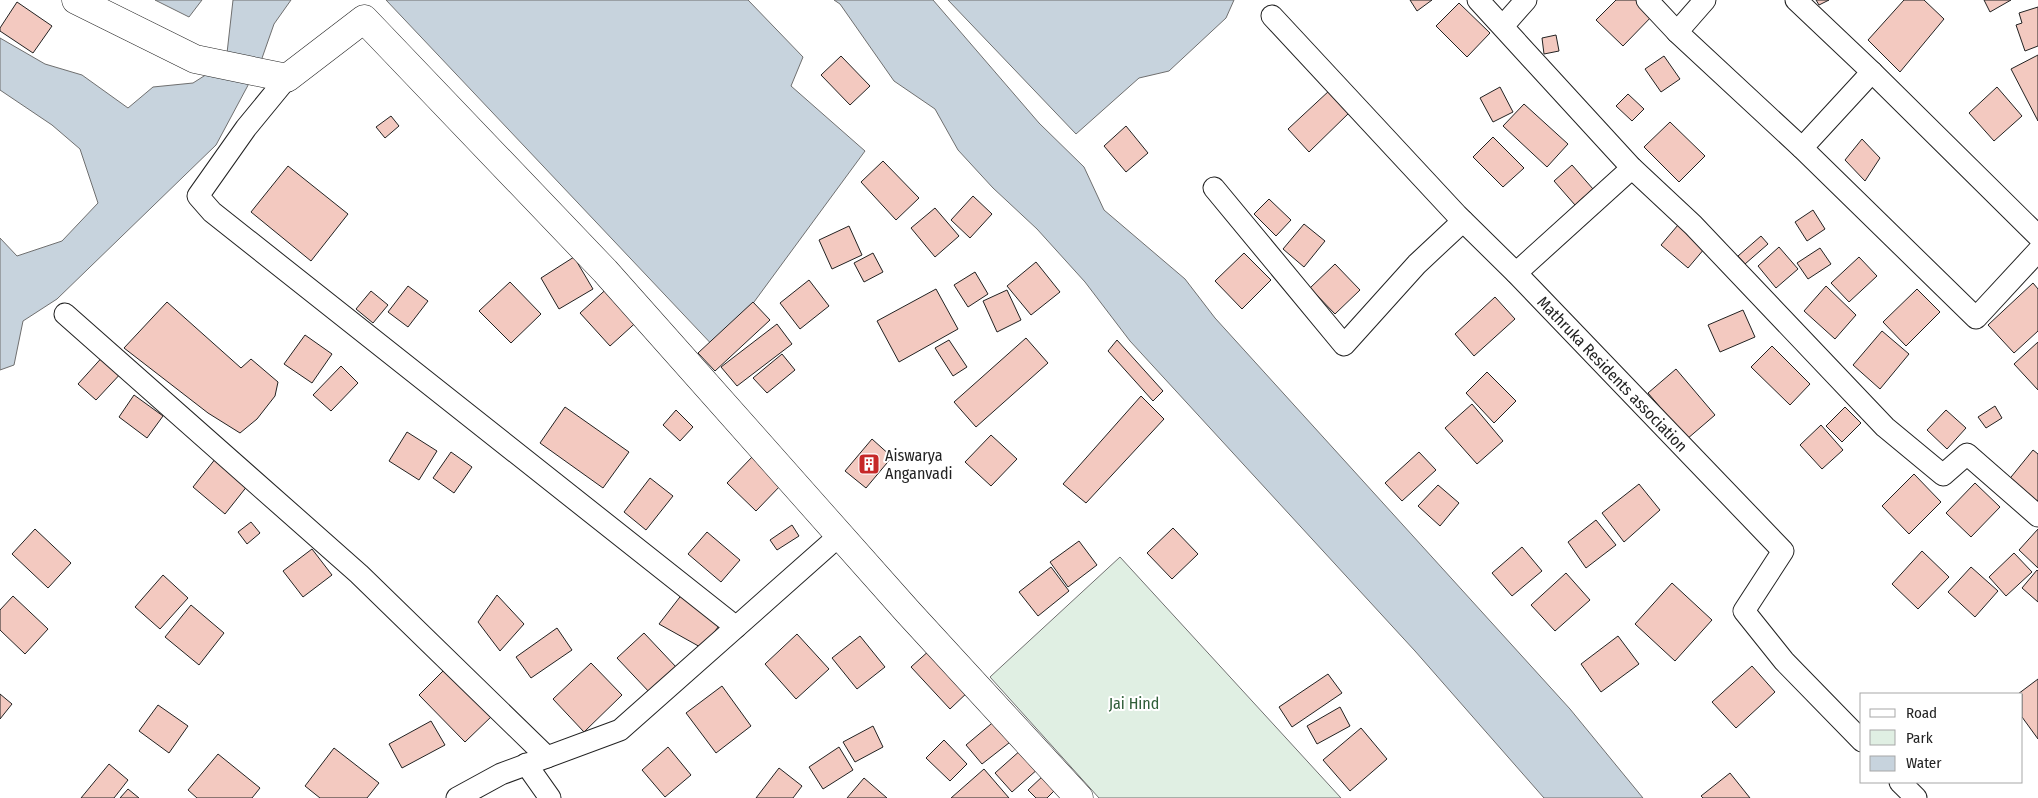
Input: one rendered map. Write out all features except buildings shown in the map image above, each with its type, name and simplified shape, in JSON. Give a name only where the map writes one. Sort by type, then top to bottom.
[{"type":"main road","points":[[76,0],[195,59],[287,78],[364,19],[604,271],[1079,798]]},
{"type":"street","points":[[1478,0],[1632,168],[1693,225],[1885,427],[1943,475],[1967,454],[2038,516]]},
{"type":"street","points":[[1503,26],[1526,0]]},
{"type":"street","points":[[1647,0],[1677,32],[1802,148],[1976,318],[2038,251]]},
{"type":"street","points":[[1677,32],[1705,0]]},
{"type":"street","points":[[1796,0],[1872,72],[2038,236]]},
{"type":"street","name":"Mathruka Residents association","points":[[1272,16],[1463,221],[1783,551],[1744,611],[1784,660],[1860,740]]},
{"type":"street","points":[[1802,148],[1872,72]]},
{"type":"street","points":[[287,78],[246,128],[198,196],[220,218],[736,627]]},
{"type":"street","points":[[1516,274],[1632,168]]},
{"type":"street","points":[[1214,188],[1344,345],[1416,264],[1463,221]]},
{"type":"street","points":[[65,314],[359,574],[547,757]]},
{"type":"street","points":[[457,798],[502,774],[620,730],[840,535]]},
{"type":"street","points":[[526,764],[550,798]]},
{"type":"street","points":[[1901,783],[1916,798]]},
{"type":"green space","name":"Jai Hind","points":[[1120,557],[1341,798],[1099,798],[990,677]]},
{"type":"water","points":[[155,0],[202,0],[189,17]]},
{"type":"water","points":[[233,0],[291,0],[274,24],[261,61],[216,145],[57,299],[23,321],[14,365],[0,370],[0,238],[17,256],[62,241],[98,203],[80,149],[52,125],[0,90],[0,38],[45,64],[82,75],[128,108],[153,87],[193,83],[226,62]]},
{"type":"water","points":[[386,0],[748,0],[803,57],[791,86],[865,151],[718,351]]},
{"type":"water","points":[[834,0],[933,0],[1039,123],[1084,167],[1104,210],[1185,279],[1215,318],[1570,709],[1643,798],[1544,798],[1415,651],[1130,341],[1085,282],[1037,229],[993,188],[958,150],[935,109],[894,81],[840,4]]},
{"type":"water","points":[[948,0],[1234,0],[1226,18],[1169,71],[1139,78],[1076,134]]},
{"type":"place","name":"Aiswarya Anganvadi","points":[[869,464]]}]
